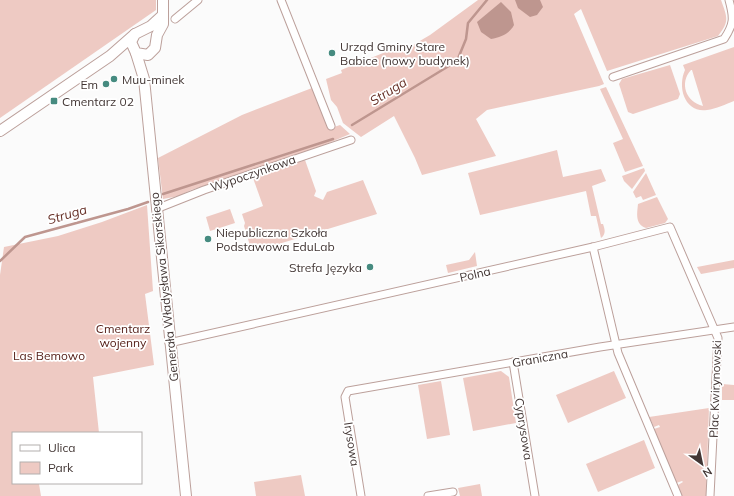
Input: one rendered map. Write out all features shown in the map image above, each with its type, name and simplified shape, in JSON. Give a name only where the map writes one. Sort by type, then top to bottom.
[{"type":"main road","points":[[110,56],[136,53],[142,55],[151,53],[155,48],[156,41],[163,24],[163,0]]},
{"type":"main road","points":[[0,131],[110,56],[138,32],[151,26],[163,15]]},
{"type":"main road","points":[[138,32],[152,34],[156,41]]},
{"type":"main road","points":[[136,53],[131,42],[138,32]]},
{"type":"main road","name":"Generała Władysława Sikorskiego","points":[[136,53],[144,78],[169,343],[186,496]]},
{"type":"main road","name":"Generała Władysława Sikorskiego","points":[[144,78],[147,62],[151,53]]},
{"type":"street","points":[[174,19],[198,0]]},
{"type":"street","points":[[281,0],[331,126]]},
{"type":"street","points":[[612,77],[724,39],[734,23],[729,0]]},
{"type":"street","name":"Wypoczynkowa","points":[[156,209],[204,190],[351,140]]},
{"type":"street","name":"Polna","points":[[169,343],[593,247],[670,228],[715,330]]},
{"type":"street","points":[[593,247],[615,344],[678,496]]},
{"type":"street","name":"Graniczna","points":[[347,392],[351,390],[615,344],[734,327]]},
{"type":"street","name":"Plac Kwirynowski","points":[[710,496],[718,338],[715,330]]},
{"type":"street","name":"Cyprysowa","points":[[513,362],[535,496]]},
{"type":"street","name":"Irysowa","points":[[347,392],[345,397],[361,496]]},
{"type":"street","points":[[428,496],[453,492]]},
{"type":"green space","points":[[0,0],[156,0],[156,10],[0,118]]},
{"type":"green space","points":[[478,0],[721,0],[726,15],[726,22],[718,36],[607,71],[581,9],[574,14],[604,84],[487,110],[476,119],[496,156],[422,175],[394,116],[361,137],[343,123],[337,107],[331,100],[326,79],[342,73],[341,70],[398,47],[401,52],[430,35]]},
{"type":"green space","points":[[734,47],[734,101],[717,108],[707,110],[693,108],[685,98],[683,91],[682,84],[685,70],[683,65]],"holes":[[[692,70],[703,106],[692,101],[686,91],[685,81],[687,75]]]},
{"type":"green space","points":[[670,65],[680,94],[678,99],[633,114],[628,112],[619,84],[622,79]]},
{"type":"green space","points":[[606,87],[643,166],[625,172],[613,143],[623,139],[600,89]]},
{"type":"green space","points":[[312,88],[328,129],[340,125],[350,134],[303,154],[191,190],[179,196],[163,199],[158,158],[242,115]]},
{"type":"green space","points":[[557,150],[563,177],[601,169],[606,181],[592,186],[601,224],[603,224],[605,230],[604,235],[601,238],[596,216],[591,216],[586,191],[480,215],[468,173]]},
{"type":"green space","points":[[305,160],[316,191],[314,196],[323,200],[327,192],[363,180],[377,214],[252,252],[242,214],[263,206],[253,178]]},
{"type":"green space","points":[[644,168],[645,171],[632,189],[624,181],[622,176]]},
{"type":"green space","points":[[646,173],[656,195],[643,200],[641,196],[636,198],[633,192]]},
{"type":"green space","points":[[657,197],[668,219],[665,223],[646,228],[638,221],[638,204]]},
{"type":"green space","name":"Las Bemowo","points":[[147,205],[153,291],[145,294],[154,365],[93,377],[99,432],[12,432],[12,484],[39,484],[41,496],[0,496],[0,275],[4,247],[58,236],[102,222]]},
{"type":"green space","points":[[230,209],[235,223],[210,231],[206,217]]},
{"type":"green space","points":[[475,252],[477,266],[448,273],[446,265],[469,260]]},
{"type":"green space","points":[[734,260],[734,268],[701,274],[697,267]]},
{"type":"green space","points":[[501,371],[509,377],[516,423],[473,431],[463,378]]},
{"type":"green space","points":[[614,371],[626,398],[568,423],[556,395]]},
{"type":"green space","points":[[441,381],[450,435],[427,439],[418,385]]},
{"type":"green space","points":[[722,384],[734,385],[734,400],[722,400]]},
{"type":"green space","points":[[709,408],[706,496],[682,496],[678,485],[683,482],[676,483],[654,429],[660,427],[659,425],[654,427],[649,417]]},
{"type":"green space","points":[[644,440],[655,468],[598,492],[586,464]]},
{"type":"green space","points":[[301,475],[305,496],[256,496],[254,482]]},
{"type":"green space","points":[[480,484],[482,496],[460,496],[458,488]]},
{"type":"shaded area","points":[[515,0],[540,0],[543,7],[537,15],[530,17],[518,8]]},
{"type":"shaded area","points":[[501,2],[511,12],[514,25],[510,31],[504,35],[491,39],[481,32],[477,22]]},
{"type":"waterway","name":"Struga","points":[[352,125],[457,61],[466,39],[468,23],[487,0]]},
{"type":"waterway","name":"Struga","points":[[163,194],[333,139]]},
{"type":"waterway","name":"Struga","points":[[0,261],[25,237],[128,209],[148,202]]},
{"type":"place","name":"Urząd Gminy Stare Babice (nowy budynek)","points":[[332,53]]},
{"type":"place","name":"Muu-minek","points":[[114,79]]},
{"type":"place","name":"Em","points":[[106,84]]},
{"type":"place","name":"Cmentarz 02","points":[[54,101]]},
{"type":"place","name":"Niepubliczna Szkoła Podstawowa EduLab","points":[[208,239]]},
{"type":"place","name":"Strefa Języka","points":[[370,267]]},
{"type":"park label","name":"Cmentarz wojenny","points":[[123,335]]}]
